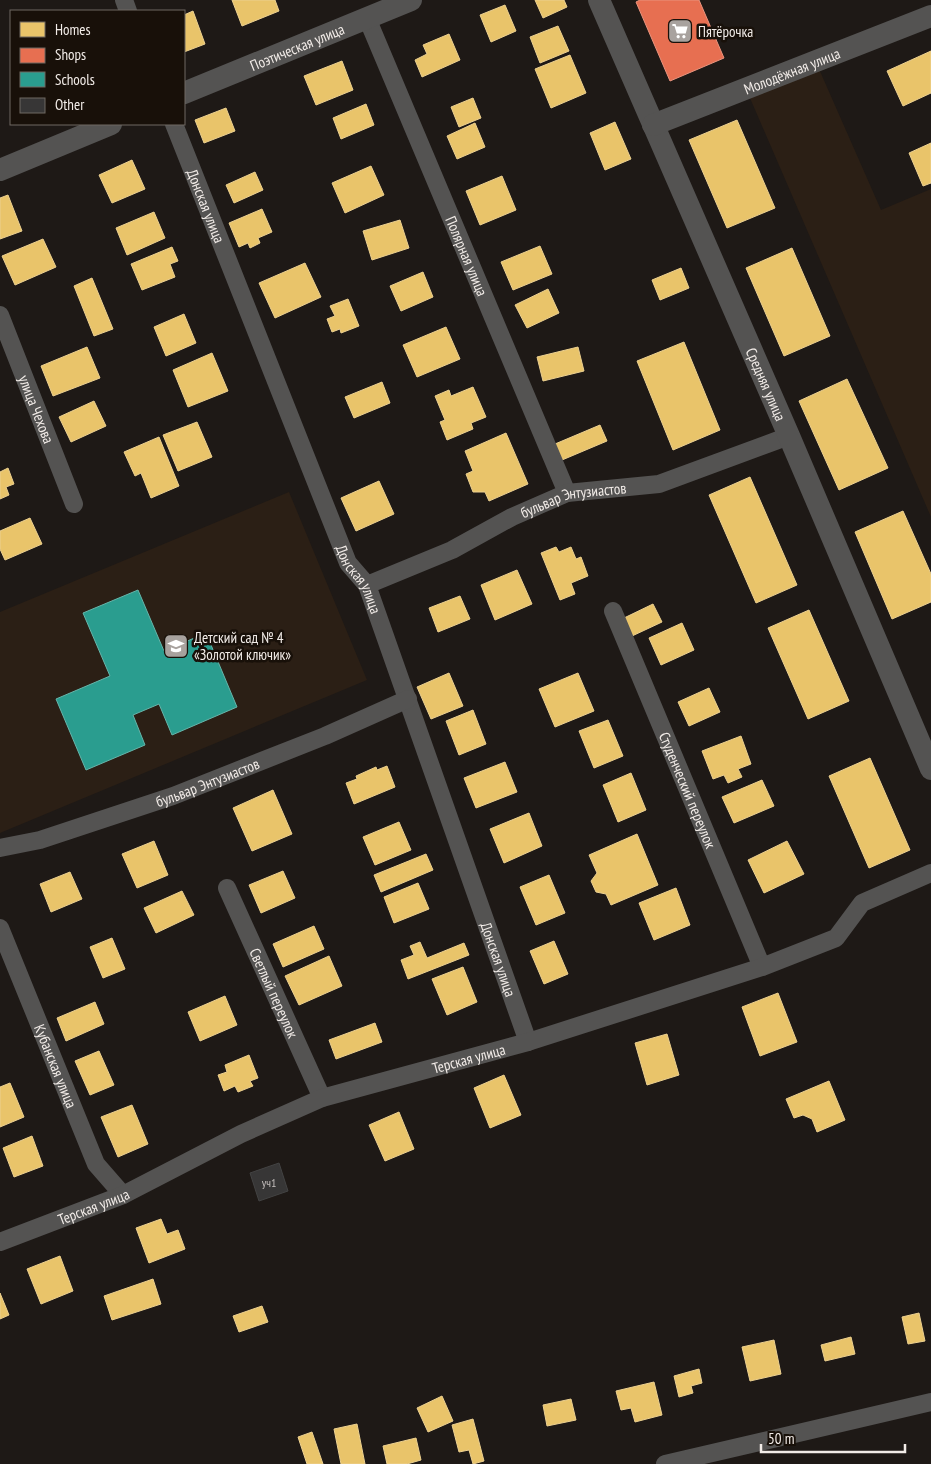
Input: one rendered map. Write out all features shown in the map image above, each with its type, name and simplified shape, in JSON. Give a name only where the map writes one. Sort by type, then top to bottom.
[{"type":"street","name":"Поэтическая улица","points":[[185,93],[411,0]]},
{"type":"street","name":"Средняя улица","points":[[598,0],[789,436],[931,769]]},
{"type":"street","name":"Молодёжная улица","points":[[653,125],[931,16]]},
{"type":"street","name":"Полярная улица","points":[[367,18],[566,493]]},
{"type":"street","points":[[0,170],[109,125]]},
{"type":"street","name":"Донская улица","points":[[174,125],[348,563],[367,586],[528,1042]]},
{"type":"street","name":"улица Чехова","points":[[0,315],[74,504]]},
{"type":"street","name":"бульвар Энтузиастов","points":[[367,586],[452,550],[512,517],[566,493],[659,484],[789,436]]},
{"type":"street","name":"Студенческий переулок","points":[[613,611],[762,967]]},
{"type":"street","name":"бульвар Энтузиастов","points":[[0,848],[40,840],[173,796],[324,736],[408,699]]},
{"type":"street","name":"Терская улица","points":[[0,1242],[124,1195],[241,1134],[322,1098],[528,1042],[762,967],[836,938],[862,903],[931,873]]},
{"type":"street","name":"Светлый переулок","points":[[227,888],[322,1098]]},
{"type":"street","name":"Кубанская улица","points":[[0,928],[96,1164],[124,1195]]},
{"type":"street","points":[[665,1464],[931,1402]]},
{"type":"shaded area","points":[[819,69],[881,210],[931,189],[931,517],[750,98]]},
{"type":"shaded area","name":"Детский сад № 4 «Золотой ключик»","points":[[289,492],[367,680],[0,833],[0,612]]},
{"type":"building: Homes","points":[[232,0],[275,0],[279,11],[242,26]]},
{"type":"building: Homes","points":[[535,0],[564,0],[567,7],[543,18]]},
{"type":"building: Homes","points":[[505,5],[516,31],[491,42],[480,15]]},
{"type":"building: Homes","points":[[193,11],[205,44],[185,52],[185,15]]},
{"type":"building: Homes","points":[[558,26],[569,51],[540,63],[530,37]]},
{"type":"building: Homes","points":[[449,34],[460,60],[422,77],[415,60],[427,54],[423,45]]},
{"type":"building: Homes","points":[[931,51],[931,93],[903,106],[887,71]]},
{"type":"building: Homes","points":[[570,55],[586,93],[551,108],[535,69]]},
{"type":"building: Homes","points":[[342,61],[353,90],[316,105],[304,76]]},
{"type":"building: Homes","points":[[473,98],[481,118],[459,127],[451,107]]},
{"type":"building: Homes","points":[[366,104],[374,125],[341,139],[333,118]]},
{"type":"building: Homes","points":[[226,108],[235,131],[204,143],[195,120]]},
{"type":"building: Homes","points":[[737,120],[775,208],[727,228],[689,140]]},
{"type":"building: Homes","points":[[615,122],[631,159],[605,170],[590,133]]},
{"type":"building: Homes","points":[[475,123],[485,147],[457,159],[447,136]]},
{"type":"building: Homes","points":[[931,143],[931,183],[923,186],[909,153]]},
{"type":"building: Homes","points":[[132,160],[145,189],[112,203],[99,175]]},
{"type":"building: Homes","points":[[371,166],[384,195],[345,213],[332,183]]},
{"type":"building: Homes","points":[[255,172],[263,190],[234,203],[226,185]]},
{"type":"building: Homes","points":[[502,176],[516,210],[480,225],[466,191]]},
{"type":"building: Homes","points":[[8,195],[22,231],[0,239],[0,198]]},
{"type":"building: Homes","points":[[262,209],[272,232],[258,238],[260,243],[250,248],[248,243],[239,247],[229,223]]},
{"type":"building: Homes","points":[[154,212],[165,238],[127,255],[116,228]]},
{"type":"building: Homes","points":[[400,220],[409,248],[372,260],[363,231]]},
{"type":"building: Homes","points":[[43,239],[56,267],[15,285],[2,256]]},
{"type":"building: Homes","points":[[540,246],[552,274],[513,290],[501,262]]},
{"type":"building: Homes","points":[[172,247],[178,261],[170,264],[175,277],[142,290],[131,264]]},
{"type":"building: Homes","points":[[792,248],[830,336],[784,356],[746,268]]},
{"type":"building: Homes","points":[[305,263],[321,297],[275,318],[259,283]]},
{"type":"building: Homes","points":[[681,268],[689,288],[660,300],[652,280]]},
{"type":"building: Homes","points":[[423,272],[433,297],[401,311],[390,286]]},
{"type":"building: Homes","points":[[92,278],[113,329],[94,336],[74,286]]},
{"type":"building: Homes","points":[[548,289],[559,313],[527,328],[515,305]]},
{"type":"building: Homes","points":[[348,299],[359,326],[341,333],[340,329],[332,332],[327,319],[335,316],[330,306]]},
{"type":"building: Homes","points":[[184,314],[196,343],[166,356],[154,327]]},
{"type":"building: Homes","points":[[446,327],[460,359],[417,377],[403,345]]},
{"type":"building: Homes","points":[[684,342],[720,430],[673,450],[637,361]]},
{"type":"building: Homes","points":[[87,347],[100,378],[53,396],[41,366]]},
{"type":"building: Homes","points":[[578,347],[584,371],[543,381],[537,357]]},
{"type":"building: Homes","points":[[212,353],[228,391],[188,407],[173,370]]},
{"type":"building: Homes","points":[[847,379],[888,468],[839,490],[799,401]]},
{"type":"building: Homes","points":[[382,382],[390,403],[354,418],[345,397]]},
{"type":"building: Homes","points":[[473,387],[486,417],[471,423],[473,429],[447,440],[440,422],[445,420],[435,396],[449,390],[451,396]]},
{"type":"building: Homes","points":[[94,401],[106,426],[71,442],[59,417]]},
{"type":"building: Homes","points":[[197,422],[212,457],[178,471],[163,435]]},
{"type":"building: Homes","points":[[600,425],[607,441],[562,460],[555,444]]},
{"type":"building: Homes","points":[[506,433],[528,484],[489,501],[485,492],[473,492],[466,474],[473,471],[465,451]]},
{"type":"building: Homes","points":[[159,437],[179,486],[151,498],[141,473],[135,476],[124,452]]},
{"type":"building: Homes","points":[[8,468],[14,484],[6,487],[9,495],[0,499],[0,472]]},
{"type":"building: Homes","points":[[750,477],[797,585],[756,603],[709,495]]},
{"type":"building: Homes","points":[[379,481],[394,514],[356,531],[341,498]]},
{"type":"building: Homes","points":[[903,511],[931,574],[931,602],[892,619],[855,532]]},
{"type":"building: Homes","points":[[30,518],[42,544],[5,560],[0,549],[0,531]]},
{"type":"building: Homes","points":[[556,547],[559,552],[571,547],[576,559],[581,557],[588,576],[571,583],[575,594],[560,600],[541,553]]},
{"type":"building: Homes","points":[[517,570],[532,604],[495,620],[481,585]]},
{"type":"building: Homes","points":[[460,596],[470,619],[438,632],[429,608]]},
{"type":"building: Homes","points":[[653,604],[662,622],[632,636],[624,618]]},
{"type":"building: Homes","points":[[809,610],[849,701],[808,719],[768,628]]},
{"type":"building: Homes","points":[[682,623],[694,650],[661,665],[649,638]]},
{"type":"building: Homes","points":[[449,673],[463,706],[431,719],[417,687]]},
{"type":"building: Homes","points":[[578,673],[594,711],[555,727],[539,689]]},
{"type":"building: Homes","points":[[709,688],[720,712],[689,726],[678,702]]},
{"type":"building: Homes","points":[[473,710],[486,744],[459,755],[446,721]]},
{"type":"building: Homes","points":[[608,720],[623,756],[594,768],[579,731]]},
{"type":"building: Homes","points":[[741,736],[751,764],[738,769],[742,777],[728,783],[724,775],[713,779],[702,751]]},
{"type":"building: Homes","points":[[870,758],[910,850],[869,868],[829,776]]},
{"type":"building: Homes","points":[[505,762],[517,792],[476,808],[464,778]]},
{"type":"building: Homes","points":[[387,766],[395,787],[354,804],[346,783],[357,779],[356,776],[376,767],[377,770]]},
{"type":"building: Homes","points":[[631,773],[646,810],[618,822],[603,785]]},
{"type":"building: Homes","points":[[762,780],[774,806],[734,823],[722,797]]},
{"type":"building: Homes","points":[[273,790],[292,834],[252,851],[233,808]]},
{"type":"building: Homes","points":[[529,813],[542,846],[504,863],[490,829]]},
{"type":"building: Homes","points":[[399,822],[411,850],[375,865],[363,837]]},
{"type":"building: Homes","points":[[637,834],[658,885],[611,905],[606,894],[596,892],[591,881],[597,873],[589,855]]},
{"type":"building: Homes","points":[[154,841],[168,875],[137,888],[122,854]]},
{"type":"building: Homes","points":[[787,841],[804,874],[764,893],[748,860]]},
{"type":"building: Homes","points":[[426,854],[433,870],[381,892],[374,875]]},
{"type":"building: Homes","points":[[283,871],[295,898],[261,913],[249,885]]},
{"type":"building: Homes","points":[[70,872],[82,899],[51,912],[40,884]]},
{"type":"building: Homes","points":[[549,875],[565,913],[536,925],[520,887]]},
{"type":"building: Homes","points":[[418,883],[429,909],[394,923],[384,897]]},
{"type":"building: Homes","points":[[676,888],[690,925],[654,940],[639,903]]},
{"type":"building: Homes","points":[[182,891],[194,915],[156,933],[144,908]]},
{"type":"building: Homes","points":[[314,926],[324,949],[283,967],[273,944]]},
{"type":"building: Homes","points":[[112,938],[125,969],[103,978],[90,947]]},
{"type":"building: Homes","points":[[554,941],[568,974],[544,984],[530,951]]},
{"type":"building: Homes","points":[[420,942],[427,958],[464,943],[469,955],[408,979],[401,960],[414,955],[410,946]]},
{"type":"building: Homes","points":[[329,956],[342,986],[299,1005],[285,976]]},
{"type":"building: Homes","points":[[463,967],[477,1002],[447,1015],[432,979]]},
{"type":"building: Homes","points":[[778,993],[797,1042],[760,1056],[742,1007]]},
{"type":"building: Homes","points":[[225,996],[237,1025],[200,1041],[188,1012]]},
{"type":"building: Homes","points":[[95,1002],[104,1024],[66,1041],[57,1018]]},
{"type":"building: Homes","points":[[375,1023],[382,1042],[336,1059],[329,1040]]},
{"type":"building: Homes","points":[[667,1034],[679,1075],[647,1085],[635,1043]]},
{"type":"building: Homes","points":[[99,1051],[114,1085],[90,1095],[75,1061]]},
{"type":"building: Homes","points":[[249,1055],[258,1078],[250,1081],[253,1086],[238,1092],[235,1086],[224,1091],[218,1075],[227,1072],[225,1065]]},
{"type":"building: Homes","points":[[504,1075],[521,1115],[490,1128],[474,1088]]},
{"type":"building: Homes","points":[[829,1081],[845,1120],[817,1132],[812,1119],[803,1115],[794,1118],[786,1099]]},
{"type":"building: Homes","points":[[10,1083],[24,1117],[0,1127],[0,1087]]},
{"type":"building: Homes","points":[[132,1105],[148,1144],[118,1157],[101,1117]]},
{"type":"building: Homes","points":[[399,1112],[414,1149],[385,1161],[369,1125]]},
{"type":"building: Homes","points":[[32,1136],[43,1166],[14,1177],[3,1148]]},
{"type":"building: Homes","points":[[161,1219],[167,1234],[178,1230],[185,1249],[149,1263],[136,1228]]},
{"type":"building: Homes","points":[[60,1256],[73,1291],[41,1304],[27,1269]]},
{"type":"building: Homes","points":[[153,1279],[161,1304],[112,1320],[104,1296]]},
{"type":"building: Homes","points":[[0,1293],[9,1315],[0,1319]]},
{"type":"building: Homes","points":[[262,1306],[268,1322],[239,1332],[233,1316]]},
{"type":"building: Homes","points":[[919,1313],[925,1341],[908,1344],[902,1317]]},
{"type":"building: Homes","points":[[851,1337],[855,1354],[825,1361],[821,1345]]},
{"type":"building: Homes","points":[[774,1340],[781,1374],[750,1381],[742,1347]]},
{"type":"building: Homes","points":[[699,1369],[702,1383],[691,1386],[693,1393],[679,1397],[674,1376]]},
{"type":"building: Homes","points":[[654,1382],[662,1415],[635,1422],[631,1408],[621,1410],[616,1391]]},
{"type":"building: Homes","points":[[442,1396],[453,1421],[428,1432],[417,1408]]},
{"type":"building: Homes","points":[[571,1399],[576,1420],[547,1426],[543,1405]]},
{"type":"building: Homes","points":[[473,1419],[484,1461],[473,1464],[469,1450],[459,1452],[452,1425]]},
{"type":"building: Homes","points":[[357,1424],[365,1464],[341,1464],[334,1429]]},
{"type":"building: Homes","points":[[312,1432],[323,1464],[307,1464],[298,1437]]},
{"type":"building: Homes","points":[[416,1438],[421,1460],[407,1464],[387,1464],[383,1446]]},
{"type":"building: Shops","points":[[640,0],[699,0],[724,58],[670,81],[636,2]]},
{"type":"building: Schools","points":[[138,590],[164,651],[206,633],[237,707],[172,735],[159,704],[133,715],[145,745],[86,770],[56,699],[110,676],[83,613]]},
{"type":"building: Other","points":[[279,1163],[288,1191],[259,1201],[250,1173]]},
{"type":"place","name":"Пятёрочка","points":[[680,31]]},
{"type":"place","name":"Детский сад № 4 «Золотой ключик»","points":[[176,646]]}]
